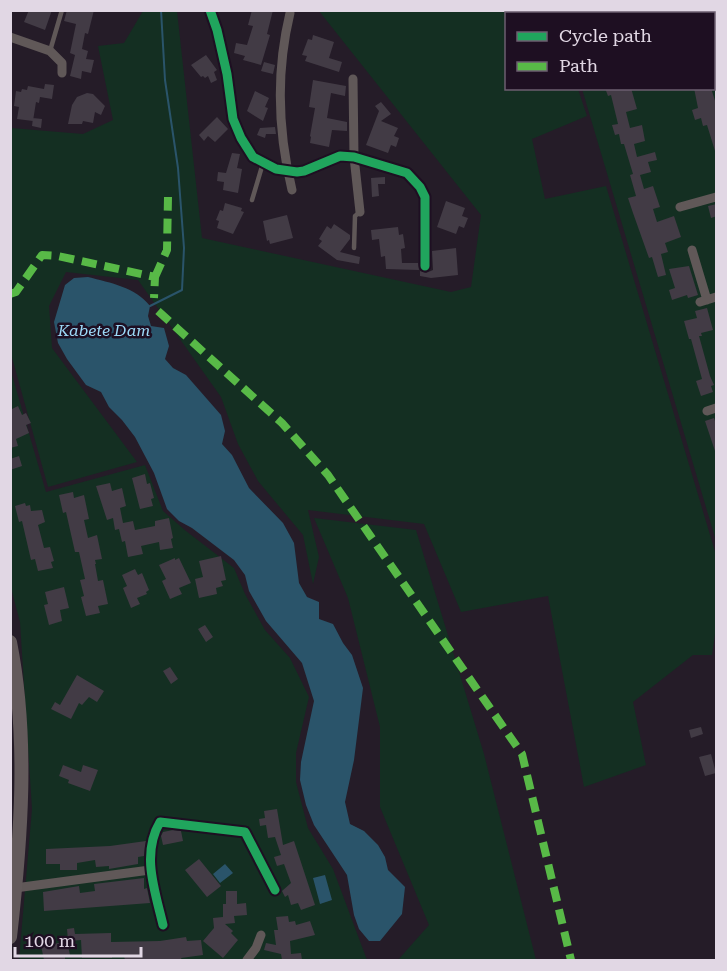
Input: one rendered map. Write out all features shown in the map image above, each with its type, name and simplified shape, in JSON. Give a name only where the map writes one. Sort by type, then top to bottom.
[{"type":"main road","points":[[10,642],[18,703],[21,770],[15,822],[15,888],[10,937]]},
{"type":"street","points":[[210,10],[227,74],[233,119],[253,157],[276,169],[304,171],[340,156],[354,157],[407,173],[420,187],[425,197],[425,266]]},
{"type":"street","points":[[290,13],[284,39],[280,80],[281,115],[287,170],[292,190]]},
{"type":"street","points":[[10,37],[50,51],[62,63],[63,73]]},
{"type":"street","points":[[353,79],[354,157],[361,215]]},
{"type":"street","points":[[680,207],[717,197]]},
{"type":"street","points":[[692,250],[708,300]]},
{"type":"street","points":[[164,926],[150,870],[154,833],[160,822],[242,830],[247,834],[276,890]]},
{"type":"street","points":[[15,888],[150,870]]},
{"type":"street","points":[[247,960],[256,948],[261,935]]},
{"type":"lane","points":[[50,51],[62,10]]},
{"type":"lane","points":[[252,200],[264,163]]},
{"type":"lane","points":[[354,248],[355,216],[361,215]]},
{"type":"green space","points":[[143,11],[177,11],[202,238],[451,292],[471,287],[481,215],[319,11],[555,11],[505,12],[505,90],[578,90],[587,116],[532,139],[545,199],[606,186],[716,555],[716,627],[712,655],[693,655],[633,702],[646,765],[584,787],[548,596],[461,612],[424,524],[308,510],[319,557],[313,584],[303,535],[258,481],[238,444],[221,397],[138,280],[66,272],[49,306],[52,348],[137,462],[48,487],[11,354],[11,128],[83,134],[113,120],[98,46],[124,43]]},
{"type":"green space","points":[[716,11],[716,541],[582,90],[715,90],[715,12],[559,12]]},
{"type":"green space","points":[[10,368],[46,492],[145,465],[163,511],[234,568],[265,630],[290,658],[309,697],[296,753],[296,782],[308,828],[333,869],[367,960],[19,960],[32,809],[20,622],[11,588]]},
{"type":"green space","points":[[314,518],[416,530],[484,754],[536,960],[398,960],[429,925],[380,807],[380,727],[348,598]]},
{"type":"water","name":"Kabete Dam","points":[[88,277],[130,290],[150,306],[148,316],[151,326],[164,328],[169,346],[165,359],[173,368],[186,375],[221,415],[225,431],[222,444],[232,455],[249,488],[283,523],[294,543],[299,583],[307,597],[319,602],[319,619],[333,624],[352,655],[363,688],[354,760],[345,802],[350,824],[364,831],[378,845],[385,857],[388,870],[405,887],[402,914],[380,941],[369,941],[359,929],[354,915],[347,875],[314,825],[306,805],[300,780],[301,762],[314,701],[302,663],[266,621],[249,591],[245,575],[234,560],[192,528],[179,521],[167,509],[154,473],[135,437],[109,407],[101,392],[86,385],[58,343],[54,322],[65,285],[74,278]]},
{"type":"water","points":[[225,864],[233,873],[220,883],[213,874]]},
{"type":"water","points":[[325,875],[332,900],[320,904],[313,878]]},
{"type":"building","points":[[29,10],[52,10],[45,30],[24,22]]},
{"type":"building","points":[[67,10],[94,10],[88,34],[85,33],[82,49],[88,51],[86,59],[94,60],[91,73],[82,71],[81,79],[70,76],[75,55],[70,53],[76,24],[64,21]]},
{"type":"building","points":[[252,10],[273,10],[267,34],[270,35],[261,65],[243,60],[245,56],[234,53],[236,43],[247,45],[253,26],[248,25]]},
{"type":"building","points":[[313,35],[334,42],[329,58],[342,62],[339,72],[305,61],[307,56],[302,55],[308,39],[312,40]]},
{"type":"building","points":[[206,55],[217,70],[214,72],[217,80],[211,83],[208,76],[201,77],[191,65]]},
{"type":"building","points":[[264,62],[275,65],[273,74],[261,71]]},
{"type":"building","points":[[313,80],[346,86],[345,96],[331,93],[327,118],[347,122],[347,131],[332,130],[329,147],[310,143],[315,108],[309,107]]},
{"type":"building","points":[[45,84],[54,85],[52,99],[40,97],[39,103],[36,102],[33,121],[17,119],[19,107],[14,106],[16,91],[27,90],[28,86],[44,89]]},
{"type":"building","points":[[606,90],[632,90],[637,109],[626,112],[630,128],[642,125],[645,141],[634,144],[637,157],[655,152],[657,160],[648,162],[651,172],[640,175],[644,189],[653,186],[660,207],[653,209],[657,222],[674,216],[681,237],[665,243],[668,252],[661,254],[666,275],[658,277],[628,198],[636,196],[630,175],[633,174],[624,144],[621,144],[619,134],[615,135],[612,125],[618,124],[611,95],[608,96]]},
{"type":"building","points":[[694,90],[712,90],[717,107],[717,151],[715,151],[707,125],[703,126],[701,118],[695,120],[692,110],[698,108]]},
{"type":"building","points":[[255,91],[269,98],[263,121],[247,111]]},
{"type":"building","points":[[87,93],[93,94],[105,106],[101,115],[95,112],[93,123],[83,121],[82,124],[68,124],[72,105],[77,97]]},
{"type":"building","points":[[381,102],[391,114],[381,121],[398,128],[394,136],[399,138],[396,147],[391,145],[388,153],[366,145],[379,111],[375,106]]},
{"type":"building","points":[[217,117],[228,129],[215,142],[208,136],[204,141],[199,135]]},
{"type":"building","points":[[33,118],[42,119],[41,128],[32,126]]},
{"type":"building","points":[[275,127],[276,134],[266,134],[265,138],[257,135],[260,128]]},
{"type":"building","points":[[232,153],[240,154],[237,168],[242,169],[238,193],[223,190],[224,182],[217,181],[218,172],[226,173]]},
{"type":"building","points":[[385,177],[385,184],[378,184],[379,196],[372,197],[371,178]]},
{"type":"building","points":[[446,201],[465,208],[462,216],[468,218],[464,228],[459,226],[456,234],[437,227]]},
{"type":"building","points":[[225,203],[242,208],[241,211],[244,212],[233,234],[217,228],[219,221],[216,220],[220,210],[223,211]]},
{"type":"building","points":[[717,204],[717,216],[711,218],[708,206]]},
{"type":"building","points":[[287,215],[293,238],[270,244],[269,240],[267,241],[263,221]]},
{"type":"building","points":[[334,224],[350,235],[350,239],[340,252],[360,257],[359,264],[337,260],[318,246],[322,241],[319,239],[327,226],[331,229]]},
{"type":"building","points":[[398,227],[399,235],[403,234],[405,248],[401,249],[402,263],[418,263],[419,270],[386,269],[385,256],[381,257],[379,239],[372,240],[371,230]]},
{"type":"building","points":[[456,248],[458,275],[431,278],[420,276],[420,271],[426,273],[433,270],[432,251]]},
{"type":"building","points":[[689,266],[698,295],[688,298],[687,295],[672,300],[669,290],[675,288],[669,269]]},
{"type":"building","points":[[707,308],[713,330],[701,333],[702,336],[699,336],[714,385],[711,386],[713,392],[701,396],[696,381],[702,379],[684,321],[697,318],[695,311]]},
{"type":"building","points":[[18,406],[22,415],[26,413],[31,423],[26,425],[29,433],[16,439],[18,446],[10,448],[10,410]]},
{"type":"building","points":[[714,418],[717,427],[715,451],[705,421]]},
{"type":"building","points":[[19,456],[22,466],[10,470],[10,459]]},
{"type":"building","points":[[145,474],[154,498],[151,499],[153,506],[140,509],[132,478]]},
{"type":"building","points":[[110,483],[112,491],[122,488],[126,506],[120,508],[123,523],[133,521],[135,530],[155,526],[155,521],[169,518],[173,548],[160,550],[159,542],[141,546],[143,554],[128,557],[125,541],[122,542],[119,529],[115,530],[113,518],[107,520],[96,486]]},
{"type":"building","points":[[73,492],[74,498],[84,495],[89,519],[84,520],[88,538],[97,535],[102,559],[95,560],[95,564],[98,581],[103,580],[108,604],[98,606],[100,613],[86,616],[81,597],[84,596],[80,580],[85,579],[79,552],[75,552],[66,512],[63,513],[59,495]]},
{"type":"building","points":[[25,503],[26,506],[30,505],[31,511],[42,510],[45,522],[38,525],[44,548],[50,547],[54,561],[51,562],[53,568],[38,571],[35,559],[31,560],[22,521],[19,522],[15,506]]},
{"type":"building","points":[[221,556],[226,580],[221,581],[223,586],[216,588],[217,594],[199,598],[195,579],[203,577],[199,561]]},
{"type":"building","points":[[175,558],[175,560],[179,558],[191,583],[179,588],[182,594],[170,599],[162,581],[166,579],[159,565]]},
{"type":"building","points":[[135,569],[138,575],[142,573],[149,590],[147,594],[137,598],[140,604],[131,608],[123,588],[127,586],[122,575]]},
{"type":"building","points":[[64,587],[69,608],[60,610],[62,621],[49,625],[44,605],[48,604],[45,592]]},
{"type":"building","points":[[205,625],[213,637],[206,642],[198,629]]},
{"type":"building","points":[[170,667],[178,679],[171,684],[163,671]]},
{"type":"building","points":[[77,675],[104,691],[97,702],[89,697],[82,705],[79,703],[71,719],[51,709],[55,702],[60,705]]},
{"type":"building","points":[[701,727],[703,734],[691,738],[689,730]]},
{"type":"building","points":[[711,754],[716,773],[705,776],[699,757]]},
{"type":"building","points":[[63,765],[81,772],[83,765],[98,770],[90,791],[68,783],[69,780],[59,776]]},
{"type":"building","points":[[277,809],[283,845],[294,841],[315,905],[301,910],[298,903],[291,905],[288,895],[285,897],[282,891],[291,883],[284,864],[277,866],[274,857],[281,855],[275,837],[268,838],[266,825],[260,826],[259,819],[265,818],[264,811]]},
{"type":"building","points":[[181,831],[183,841],[163,845],[161,836],[163,832]]},
{"type":"building","points":[[146,841],[144,856],[138,857],[138,864],[109,869],[109,866],[96,867],[95,860],[77,863],[77,870],[60,870],[60,864],[46,864],[46,849],[110,846]]},
{"type":"building","points":[[199,859],[221,886],[207,897],[185,870]]},
{"type":"building","points":[[144,878],[144,889],[147,888],[150,903],[44,911],[43,892],[79,886],[80,893],[95,891],[94,884]]},
{"type":"building","points":[[226,891],[237,891],[237,904],[246,903],[247,915],[234,916],[235,923],[225,924],[238,940],[223,958],[203,941],[214,928],[213,918],[223,917]]},
{"type":"building","points":[[288,916],[289,922],[295,921],[296,925],[310,921],[315,935],[290,941],[291,954],[301,953],[302,960],[282,960],[281,954],[264,950],[266,943],[276,945],[274,930],[278,930],[276,917]]},
{"type":"building","points":[[74,928],[75,934],[111,933],[111,942],[160,941],[186,937],[187,941],[201,940],[203,955],[181,958],[182,960],[125,960],[124,956],[82,958],[81,940],[68,941],[67,929]]},
{"type":"building","points":[[53,939],[54,944],[67,941],[70,955],[65,956],[65,960],[44,960],[40,941]]},
{"type":"waterway","points":[[150,306],[182,290],[184,248],[178,168],[165,80],[161,10]]},
{"type":"marked path","points":[[155,277],[167,250],[168,197]]},
{"type":"marked path","points":[[10,294],[16,292],[42,255],[58,256],[155,277],[154,298]]},
{"type":"marked path","points":[[158,311],[282,423],[328,475],[522,754],[571,960]]},
{"type":"cycle path","points":[[210,10],[227,74],[233,119],[253,157],[276,169],[297,172],[340,156],[354,157],[407,173],[420,187],[425,197],[425,266]]},
{"type":"cycle path","points":[[163,925],[150,860],[154,834],[160,822],[245,832],[275,890]]}]
